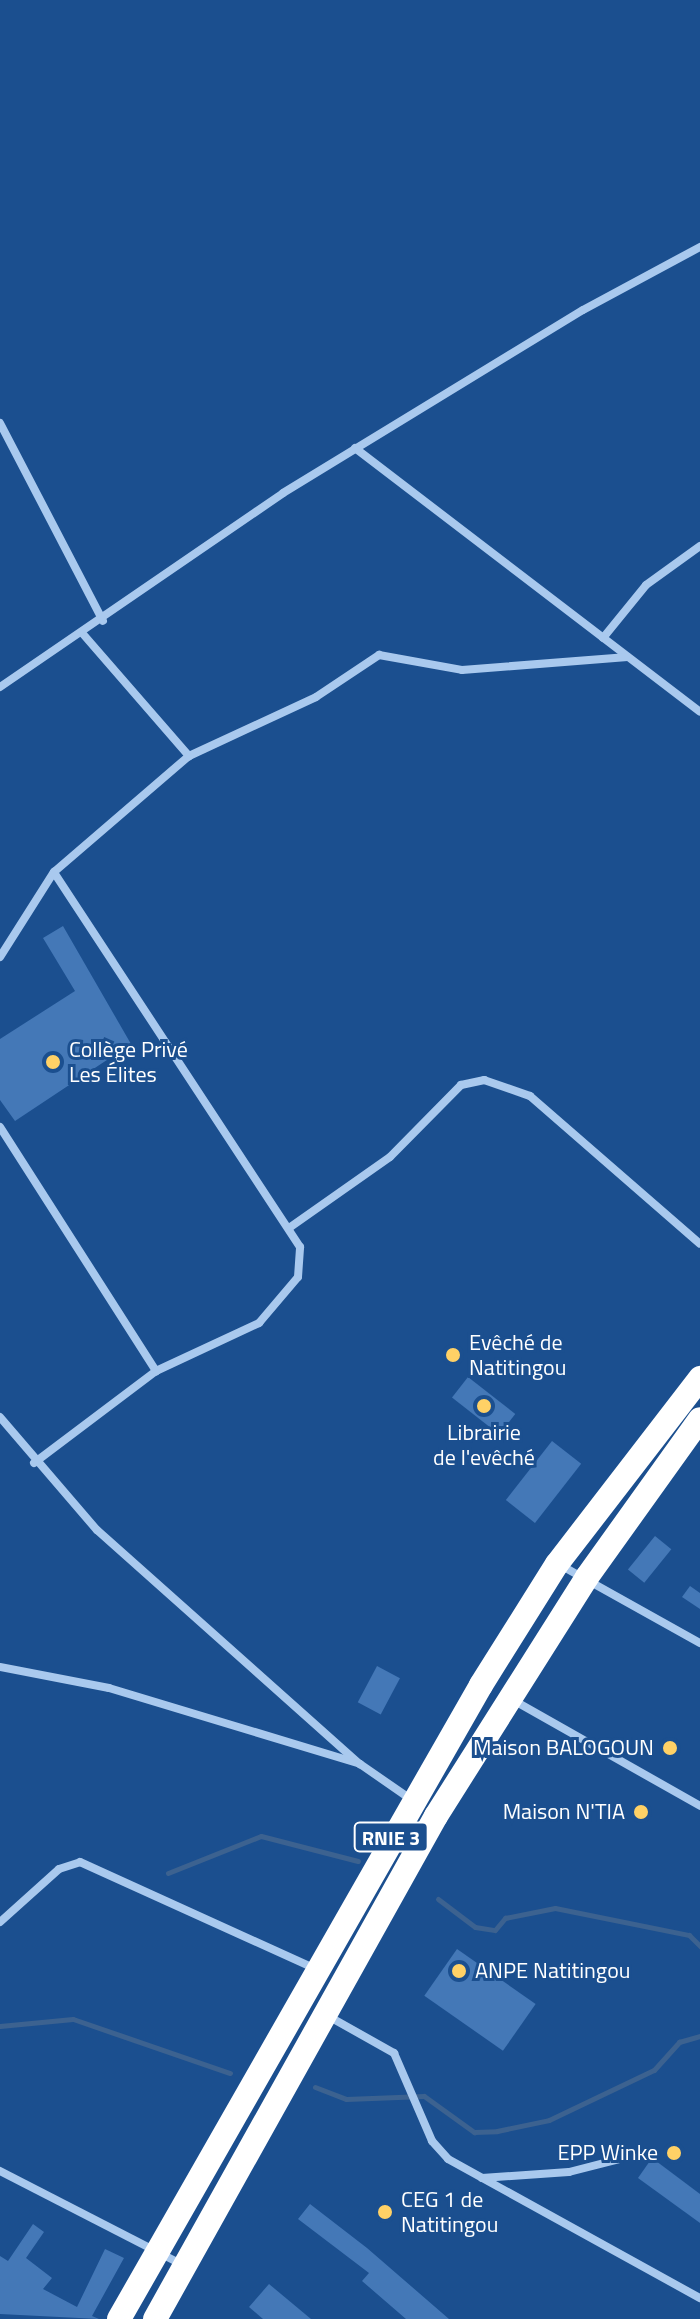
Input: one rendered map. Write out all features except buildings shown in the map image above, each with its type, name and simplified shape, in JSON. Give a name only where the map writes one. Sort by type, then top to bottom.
[{"type":"highway","name":"RNIE 3","points":[[119,2319],[159,2255],[315,1969],[413,1800],[557,1564],[700,1378]]},
{"type":"highway","name":"RNIE 3","points":[[155,2319],[323,2014],[511,1699],[587,1577],[700,1419]]},
{"type":"street","points":[[0,687],[103,621],[355,448],[700,247]]},
{"type":"street","points":[[0,423],[103,621]]},
{"type":"street","points":[[355,448],[700,712]]},
{"type":"street","points":[[603,638],[646,585],[700,546]]},
{"type":"street","points":[[83,634],[189,756]]},
{"type":"street","points":[[0,957],[54,872],[189,756],[316,697],[379,655],[462,670],[627,657]]},
{"type":"street","points":[[34,1463],[156,1371],[259,1323],[284,1300],[298,1277],[300,1247],[54,872]]},
{"type":"street","points":[[289,1228],[390,1157],[461,1085],[484,1080],[530,1096],[700,1244]]},
{"type":"street","points":[[0,1127],[156,1371]]},
{"type":"street","points":[[0,1417],[34,1463],[97,1530],[360,1764],[413,1800]]},
{"type":"street","points":[[557,1564],[587,1577],[700,1643]]},
{"type":"street","points":[[0,1667],[109,1688],[360,1764]]},
{"type":"street","points":[[511,1699],[700,1806]]},
{"type":"street","points":[[0,1922],[59,1869],[80,1862],[315,1969]]},
{"type":"street","points":[[323,2014],[394,2053],[432,2141],[482,2178],[700,2298]]},
{"type":"street","points":[[482,2178],[569,2172],[635,2155]]},
{"type":"street","points":[[0,2171],[159,2255],[185,2265]]},
{"type":"waterway","points":[[168,1873],[261,1836],[358,1861]]},
{"type":"waterway","points":[[438,1899],[475,1927],[495,1930],[505,1918],[555,1908],[689,1935],[700,1946]]},
{"type":"waterway","points":[[0,2026],[73,2019],[230,2073]]},
{"type":"waterway","points":[[315,2087],[346,2099],[424,2096],[474,2132],[497,2131],[549,2120],[654,2070],[679,2042],[700,2036]]},
{"type":"place","name":"Collège Privé Les Élites","points":[[53,1062]]},
{"type":"place","name":"Evêché de Natitingou","points":[[453,1355]]},
{"type":"place","name":"Librairie de l'evêché","points":[[484,1406]]},
{"type":"place","name":"Maison BALOGOUN","points":[[670,1748]]},
{"type":"place","name":"Maison N'TIA","points":[[641,1812]]},
{"type":"place","name":"ANPE Natitingou","points":[[459,1971]]},
{"type":"place","name":"EPP Winke","points":[[674,2153]]},
{"type":"place","name":"CEG 1 de Natitingou","points":[[385,2212]]}]
